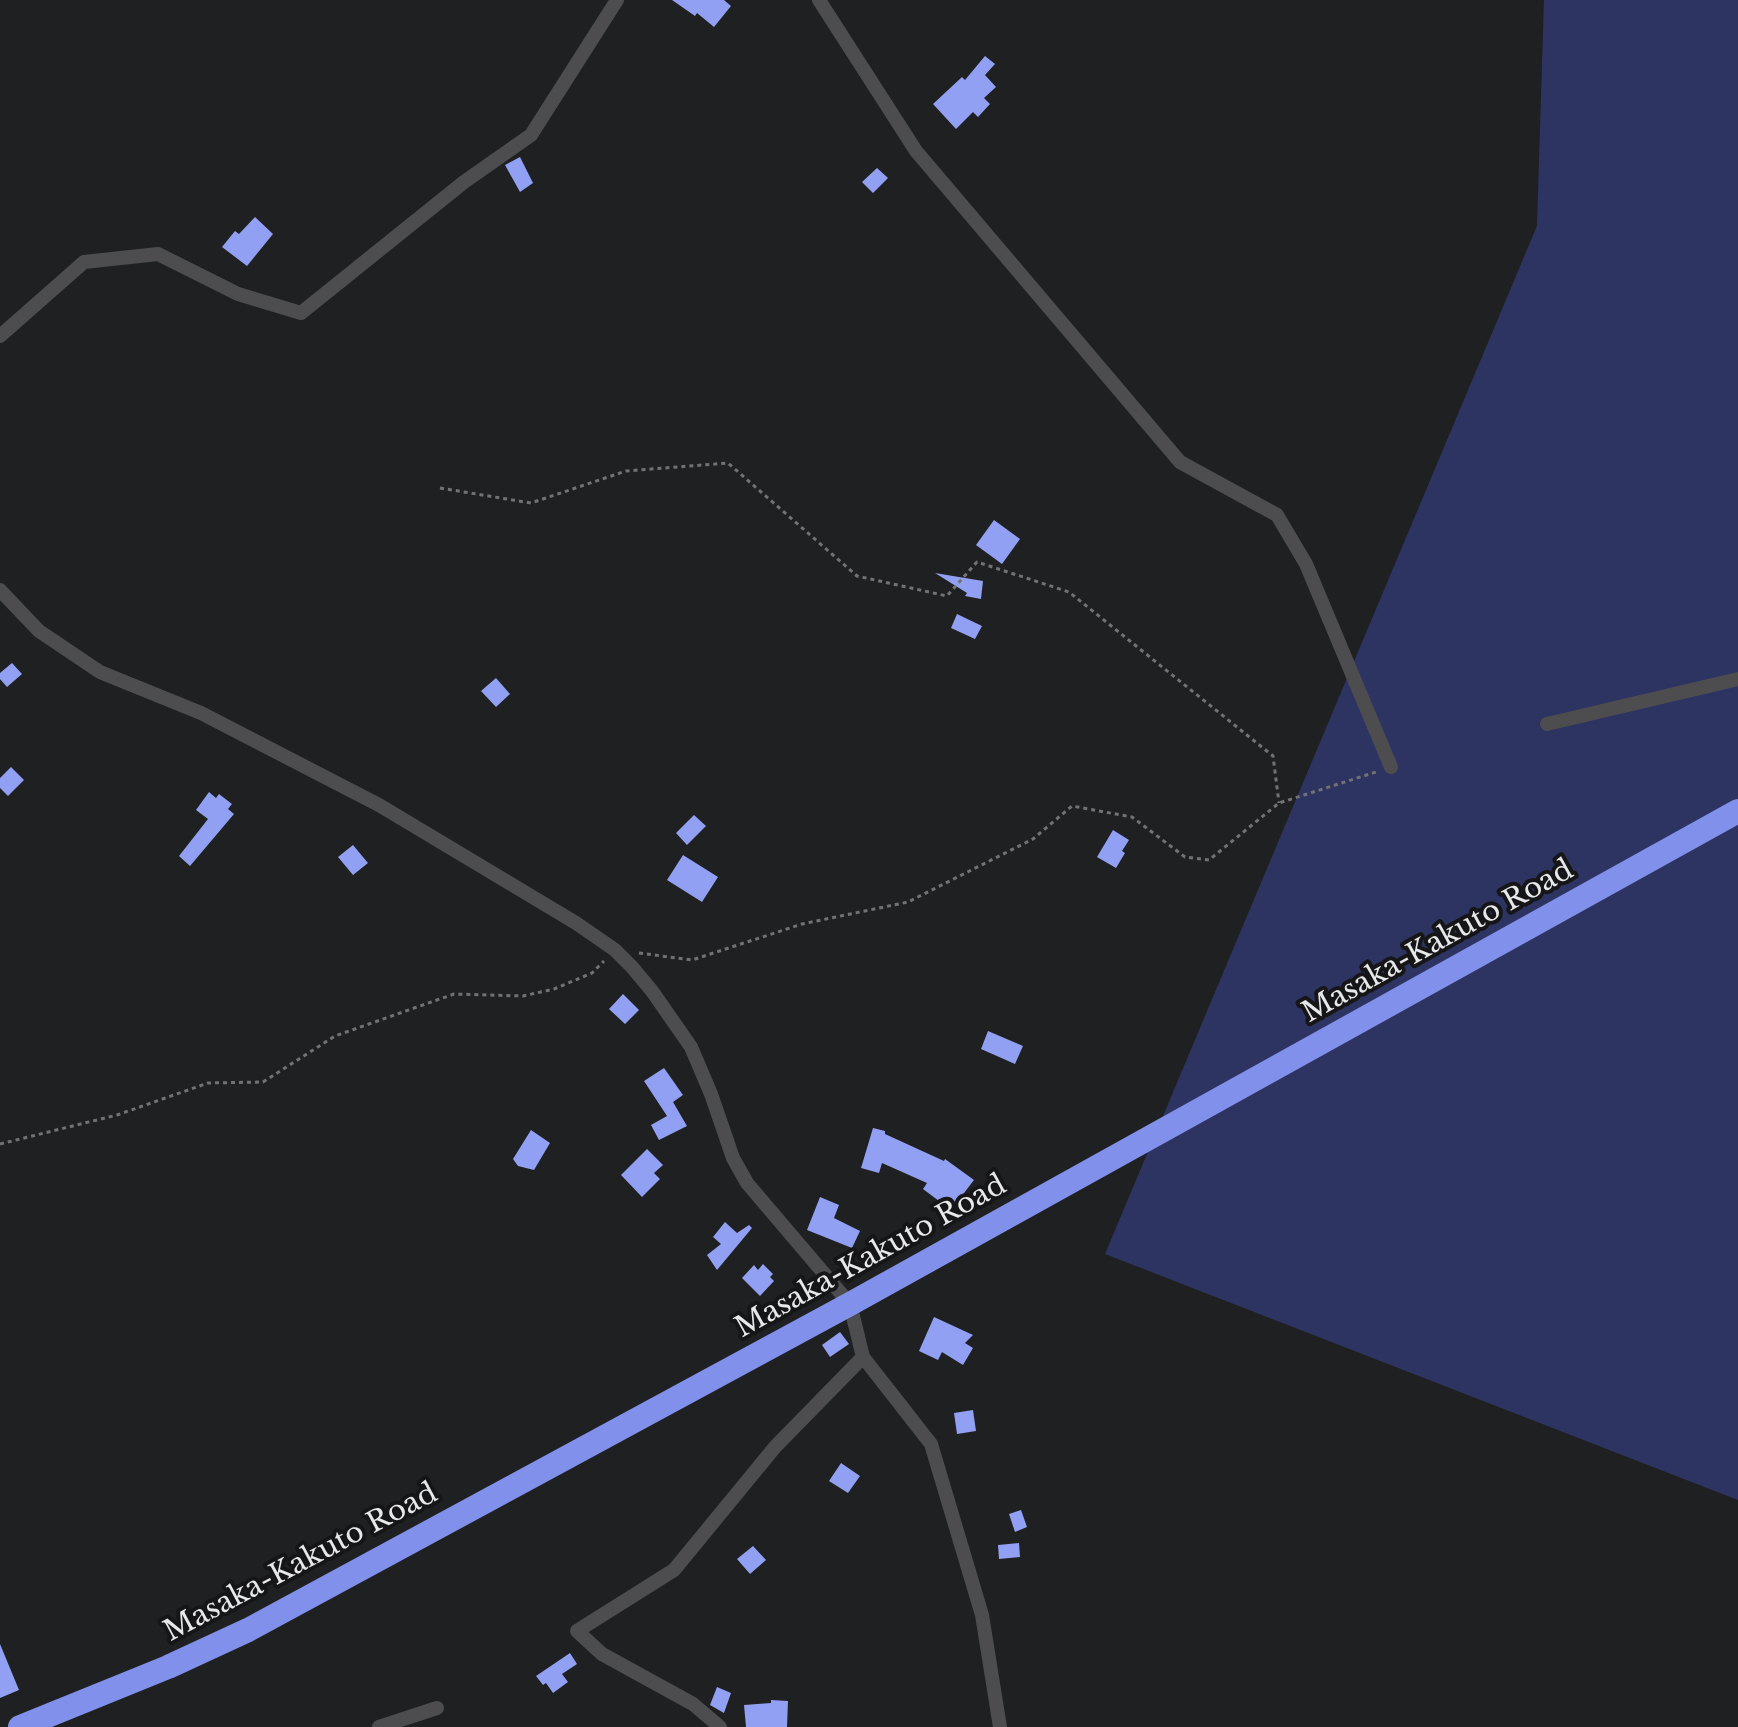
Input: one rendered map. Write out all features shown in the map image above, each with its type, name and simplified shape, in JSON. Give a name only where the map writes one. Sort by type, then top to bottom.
[{"type":"highway","name":"Masaka-Kakuto Road","points":[[20,1727],[155,1673],[248,1630],[850,1304],[1738,811]]},
{"type":"street","points":[[0,336],[84,262],[158,254],[238,294],[301,313],[464,182],[531,135],[617,0]]},
{"type":"street","points":[[819,0],[916,151],[1180,462],[1277,515],[1306,564],[1391,767]]},
{"type":"street","points":[[0,590],[39,631],[100,672],[201,713],[379,805],[537,898],[615,950],[652,991],[691,1047],[733,1158],[747,1183],[850,1304],[863,1357],[931,1444],[982,1615],[1000,1727]]},
{"type":"street","points":[[1547,724],[1738,679]]},
{"type":"street","points":[[720,1727],[693,1704],[602,1654],[577,1631],[674,1570],[775,1447],[863,1357]]},
{"type":"street","points":[[379,1727],[437,1708]]},
{"type":"path","points":[[440,488],[531,503],[626,471],[728,463],[857,576],[947,596],[977,562],[1069,592],[1273,756],[1279,803]]},
{"type":"path","points":[[0,1144],[117,1115],[208,1083],[263,1082],[335,1036],[454,994],[523,996],[554,989],[592,973],[615,950],[692,960],[802,924],[908,902],[1033,839],[1072,806],[1132,817],[1185,857],[1209,860],[1279,803],[1391,767]]},
{"type":"shaded area","points":[[1544,0],[1738,0],[1738,1500],[1105,1254],[1537,226]]},
{"type":"building","points":[[672,0],[724,0],[731,6],[714,27],[697,13],[695,16]]},
{"type":"building","points":[[985,56],[995,64],[985,75],[996,87],[984,98],[990,104],[978,117],[973,112],[956,129],[933,104],[962,77],[965,80]]},
{"type":"building","points":[[520,157],[533,183],[520,192],[505,165]]},
{"type":"building","points":[[877,168],[888,178],[873,193],[862,182]]},
{"type":"building","points":[[255,217],[273,234],[247,266],[222,247],[235,231],[239,234]]},
{"type":"building","points":[[994,520],[1020,539],[1002,564],[976,545]]},
{"type":"building","points":[[935,573],[983,581],[981,599],[965,596],[967,593]]},
{"type":"building","points":[[957,614],[982,626],[975,639],[951,628]]},
{"type":"building","points":[[12,663],[22,674],[7,687],[0,679],[0,673]]},
{"type":"building","points":[[496,678],[510,694],[496,707],[481,691]]},
{"type":"building","points":[[11,767],[24,780],[8,796],[0,788],[0,778]]},
{"type":"building","points":[[209,792],[216,798],[219,794],[232,804],[228,809],[234,814],[190,866],[179,856],[208,819],[196,810]]},
{"type":"building","points":[[694,815],[706,826],[687,845],[676,833]]},
{"type":"building","points":[[1113,830],[1129,840],[1116,868],[1097,857]]},
{"type":"building","points":[[353,845],[368,863],[353,875],[338,857]]},
{"type":"building","points":[[683,855],[718,877],[702,902],[667,880]]},
{"type":"building","points":[[623,994],[639,1010],[625,1024],[609,1009]]},
{"type":"building","points":[[988,1031],[1023,1046],[1015,1064],[981,1049]]},
{"type":"building","points":[[664,1068],[683,1095],[673,1102],[687,1126],[659,1140],[651,1125],[667,1116],[644,1081]]},
{"type":"building","points":[[873,1128],[945,1159],[974,1180],[951,1210],[923,1189],[927,1183],[882,1163],[879,1173],[861,1168]]},
{"type":"building","points":[[531,1130],[550,1143],[534,1170],[518,1166],[513,1159]]},
{"type":"building","points":[[647,1149],[663,1165],[654,1173],[660,1179],[642,1197],[621,1175]]},
{"type":"building","points":[[820,1197],[839,1205],[834,1218],[860,1231],[852,1248],[807,1230]]},
{"type":"building","points":[[725,1222],[737,1233],[749,1225],[752,1228],[717,1270],[707,1255],[721,1244],[713,1237]]},
{"type":"building","points":[[763,1264],[773,1274],[770,1277],[774,1281],[760,1296],[742,1278],[754,1265],[758,1270]]},
{"type":"building","points":[[934,1317],[973,1335],[965,1343],[973,1348],[963,1365],[942,1352],[938,1360],[919,1351]]},
{"type":"building","points":[[840,1332],[849,1344],[830,1357],[822,1345]]},
{"type":"building","points":[[973,1410],[976,1431],[957,1434],[954,1413]]},
{"type":"building","points":[[841,1463],[860,1476],[848,1493],[829,1481]]},
{"type":"building","points":[[1021,1510],[1027,1527],[1015,1532],[1009,1514]]},
{"type":"building","points":[[1019,1543],[1020,1557],[999,1559],[998,1545]]},
{"type":"building","points":[[753,1546],[766,1560],[750,1574],[737,1559]]},
{"type":"building","points":[[0,1644],[19,1690],[0,1698]]},
{"type":"building","points":[[570,1653],[577,1664],[562,1674],[568,1682],[553,1693],[536,1676]]},
{"type":"building","points":[[717,1687],[731,1693],[724,1713],[710,1705]]},
{"type":"building","points":[[771,1700],[788,1701],[787,1727],[746,1727],[744,1705],[771,1703]]}]
